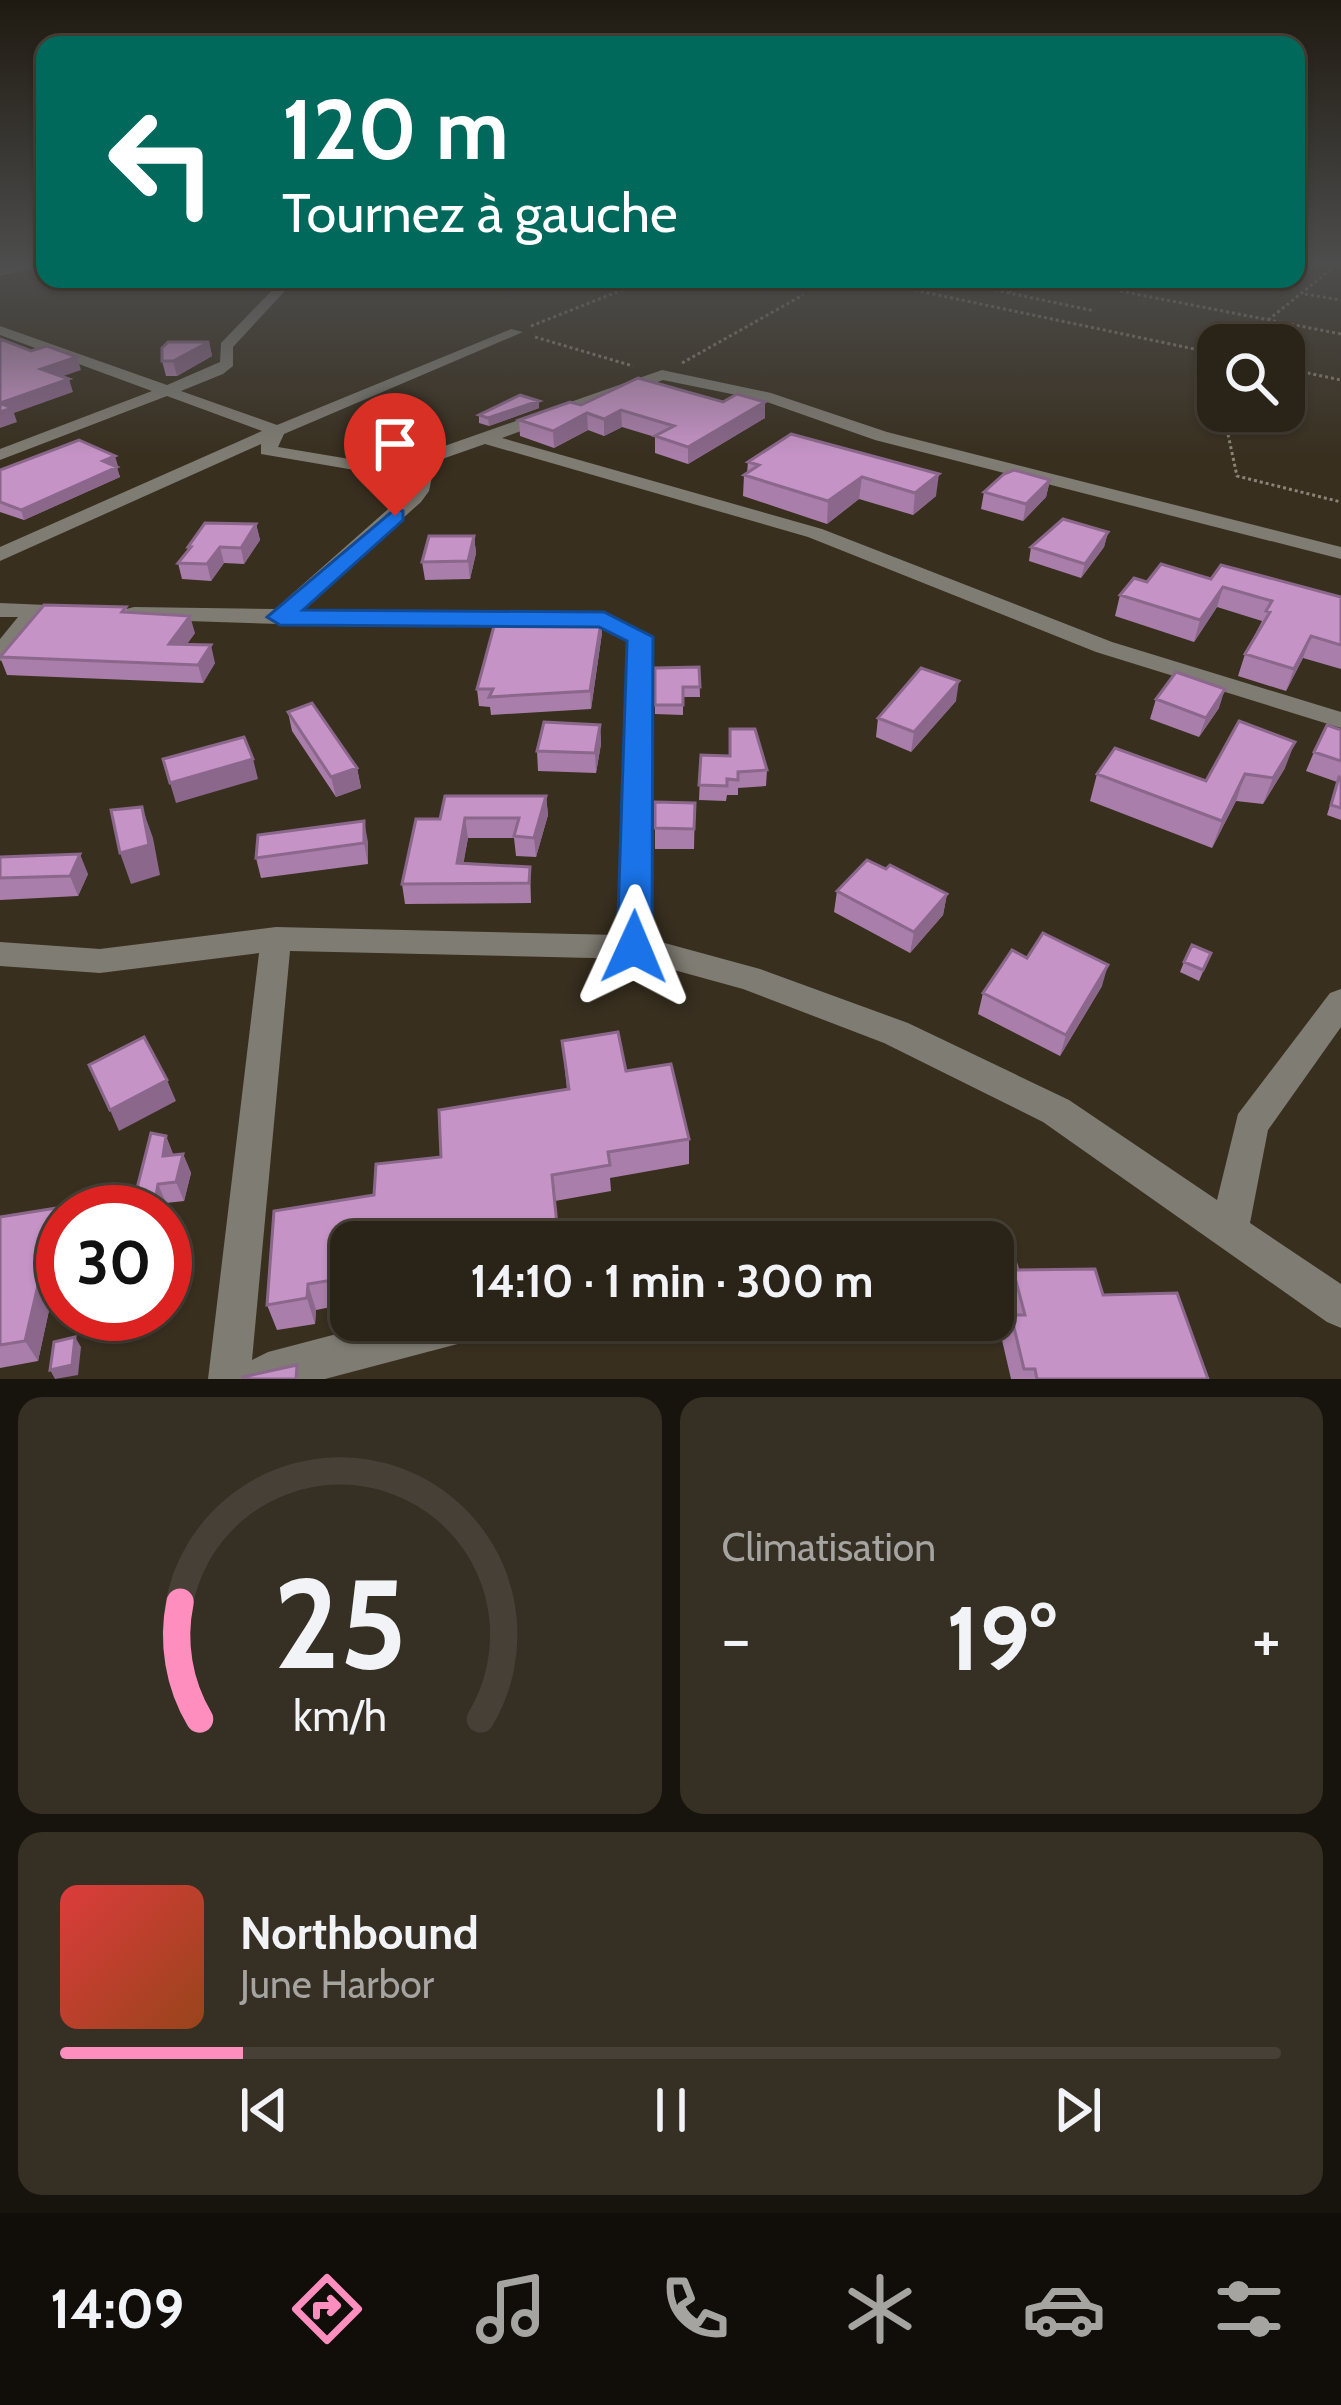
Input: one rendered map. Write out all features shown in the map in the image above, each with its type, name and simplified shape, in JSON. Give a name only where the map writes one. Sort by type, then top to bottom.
[{"type":"street","points":[[0,454],[203,379],[228,363],[226,346],[245,326]]},
{"type":"street","points":[[0,329],[278,431]]},
{"type":"street","points":[[0,555],[516,332]]},
{"type":"street","points":[[280,617],[352,549],[413,502],[422,489],[426,464],[439,454],[662,375],[765,396],[881,436],[1341,553]]},
{"type":"street","points":[[278,431],[267,450],[283,456],[421,476]]},
{"type":"street","points":[[483,438],[814,533],[1104,647],[1341,720]]},
{"type":"street","points":[[0,610],[604,620],[640,637],[634,947]]},
{"type":"street","points":[[0,654],[34,612]]},
{"type":"street","points":[[229,1379],[276,939]]},
{"type":"street","points":[[0,954],[100,961],[276,939],[634,947],[749,978],[896,1033],[1056,1112],[1341,1308]]},
{"type":"street","points":[[1230,1229],[1252,1125],[1341,1002]]},
{"type":"street","points":[[245,1379],[389,1341]]},
{"type":"path","points":[[516,332],[530,326]]},
{"type":"path","points":[[516,332],[662,375],[748,326]]},
{"type":"path","points":[[1085,326],[1197,350]]},
{"type":"path","points":[[1301,326],[1341,334]]},
{"type":"path","points":[[1305,372],[1341,380]]},
{"type":"path","points":[[1228,432],[1237,476],[1341,502]]},
{"type":"building","points":[[0,339],[31,351],[47,346],[77,357],[41,369],[69,379],[0,403]]},
{"type":"building","points":[[168,342],[209,342],[173,361],[162,361],[162,348]]},
{"type":"building","points":[[638,378],[723,402],[737,394],[765,402],[688,447],[655,436],[674,426],[621,410],[604,419],[587,413],[553,431],[519,420],[570,402],[581,405]]},
{"type":"building","points":[[520,395],[539,401],[488,418],[479,415]]},
{"type":"building","points":[[791,434],[939,474],[915,493],[862,477],[828,501],[744,475],[759,465],[748,462]]},
{"type":"building","points":[[79,440],[115,456],[103,461],[117,467],[21,510],[0,502],[0,470]]},
{"type":"building","points":[[1014,470],[1050,480],[1026,504],[984,492]]},
{"type":"building","points":[[1063,519],[1108,532],[1085,564],[1031,547]]},
{"type":"building","points":[[205,523],[256,524],[241,548],[220,547],[207,564],[178,563]]},
{"type":"building","points":[[429,536],[474,536],[468,561],[422,562]]},
{"type":"building","points":[[1161,564],[1211,579],[1221,565],[1341,597],[1341,645],[1311,636],[1294,669],[1245,654],[1272,601],[1223,587],[1200,620],[1120,595],[1134,578],[1147,582]]},
{"type":"building","points":[[44,605],[126,607],[122,612],[190,616],[169,644],[211,645],[198,665],[0,657]]},
{"type":"building","points":[[497,615],[602,616],[590,691],[489,697],[493,689],[477,689]]},
{"type":"building","points":[[699,667],[700,687],[683,687],[683,705],[655,705],[655,668]]},
{"type":"building","points":[[921,668],[959,681],[914,732],[878,718]]},
{"type":"building","points":[[1176,672],[1225,689],[1206,718],[1156,699]]},
{"type":"building","points":[[312,703],[357,768],[331,777],[288,712]]},
{"type":"building","points":[[1239,721],[1295,742],[1273,778],[1245,774],[1222,821],[1097,774],[1115,748],[1206,781]]},
{"type":"building","points":[[544,722],[600,725],[595,753],[537,751]]},
{"type":"building","points":[[1327,725],[1341,730],[1341,761],[1314,752]]},
{"type":"building","points":[[730,729],[755,729],[767,770],[738,772],[738,780],[727,779],[727,786],[699,785],[701,755],[730,756]]},
{"type":"building","points":[[244,737],[253,759],[170,783],[163,759]]},
{"type":"building","points":[[1341,778],[1341,808],[1331,805]]},
{"type":"building","points":[[445,796],[546,796],[534,838],[514,836],[519,818],[465,818],[457,863],[530,867],[529,883],[402,884],[416,819],[440,819]]},
{"type":"building","points":[[655,802],[695,803],[694,829],[655,828]]},
{"type":"building","points":[[142,807],[149,845],[120,853],[111,810]]},
{"type":"building","points":[[364,821],[364,843],[256,858],[258,835]]},
{"type":"building","points":[[80,854],[70,876],[0,878],[0,857]]},
{"type":"building","points":[[867,860],[886,869],[890,865],[947,894],[914,932],[837,891]]},
{"type":"building","points":[[1043,933],[1108,965],[1066,1035],[983,993],[1012,950],[1027,958]]},
{"type":"building","points":[[1192,945],[1211,953],[1203,970],[1184,962]]},
{"type":"building","points":[[618,1032],[626,1071],[671,1064],[689,1139],[608,1152],[610,1165],[552,1175],[557,1221],[330,1221],[330,1280],[308,1284],[307,1298],[267,1305],[274,1211],[374,1195],[376,1164],[441,1157],[439,1110],[569,1089],[562,1041]]},
{"type":"building","points":[[144,1037],[167,1080],[110,1110],[89,1065]]},
{"type":"building","points":[[151,1133],[166,1136],[163,1156],[183,1154],[176,1182],[138,1185]]},
{"type":"building","points":[[36,1211],[36,1294],[25,1341],[0,1345],[0,1217]]},
{"type":"building","points":[[1095,1269],[1103,1295],[1177,1293],[1208,1379],[1037,1379],[1035,1369],[1024,1369],[1014,1327],[1014,1315],[1025,1315],[1014,1270]]},
{"type":"building","points":[[75,1341],[72,1365],[50,1370],[54,1342]]},
{"type":"building","points":[[297,1365],[296,1379],[243,1379],[243,1377]]},
{"type":"route","points":[[395,516],[303,592],[280,617],[604,620],[640,637],[634,947]]}]
